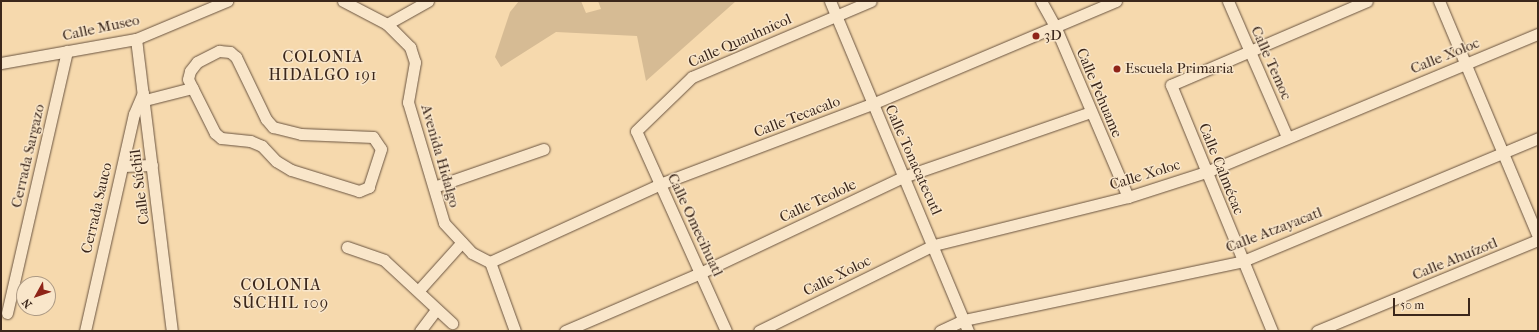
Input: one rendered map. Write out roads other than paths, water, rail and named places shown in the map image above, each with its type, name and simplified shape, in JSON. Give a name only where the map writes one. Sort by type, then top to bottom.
[{"type":"street","name":"Calle Museo","points":[[1,63],[136,39],[227,1]]},
{"type":"street","name":"Avenida Hidalgo","points":[[342,1],[388,24],[410,47],[414,58],[408,102],[444,222],[477,256],[490,262]]},
{"type":"street","points":[[388,24],[428,1]]},
{"type":"street","name":"Calle Tonacatecutl","points":[[830,1],[872,104],[934,245],[968,331]]},
{"type":"street","name":"Calle Quauhnicol","points":[[636,131],[692,77],[871,1]]},
{"type":"street","name":"Calle Pehuame","points":[[1041,1],[1055,26],[1128,198]]},
{"type":"street","name":"Calle Tecacalo","points":[[490,262],[660,184],[872,104],[1116,1]]},
{"type":"street","name":"Calle Temoc","points":[[1228,1],[1287,137]]},
{"type":"street","points":[[1249,52],[1367,1]]},
{"type":"street","points":[[1439,1],[1538,236]]},
{"type":"street","name":"Calle Xoloc","points":[[759,331],[934,245],[1128,198],[1206,172],[1287,137],[1538,34]]},
{"type":"street","name":"Calle Súchil","points":[[136,39],[172,331]]},
{"type":"street","name":"Cerrada Sargazo","points":[[7,313],[67,51]]},
{"type":"street","points":[[219,51],[230,52],[236,57],[266,119],[273,126],[301,134],[373,137],[381,149],[370,187],[358,191],[291,170],[276,161],[262,146],[250,141],[221,138],[215,133],[192,88],[189,75],[197,62],[219,51]]},
{"type":"street","name":"Calle Calmécac","points":[[1249,52],[1171,85],[1272,331]]},
{"type":"street","points":[[144,97],[192,88]]},
{"type":"street","name":"Cerrada Sauco","points":[[85,331],[134,114],[144,97]]},
{"type":"street","name":"Calle Teolole","points":[[565,331],[700,273],[904,177],[1091,112]]},
{"type":"street","name":"Calle Omecihuatl","points":[[636,131],[726,331]]},
{"type":"street","name":"Calle Atzayacatl","points":[[940,331],[964,320],[1243,261],[1538,138]]},
{"type":"street","points":[[434,187],[544,149]]},
{"type":"street","points":[[122,166],[152,165]]},
{"type":"street","name":"Calle Ahuízotl","points":[[1317,331],[1538,240]]},
{"type":"street","points":[[419,290],[462,242]]},
{"type":"street","points":[[347,247],[384,260],[419,290],[436,310],[452,323]]},
{"type":"street","points":[[490,262],[515,331]]},
{"type":"street","points":[[420,331],[436,310]]},
{"type":"place","name":"3D","points":[[1036,36]]},
{"type":"place","name":"Escuela Primaria","points":[[1117,69]]},
{"type":"district","name":"COLONIA HIDALGO 191","points":[[323,66]]},
{"type":"district","name":"COLONIA SÚCHIL 109","points":[[281,294]]}]
